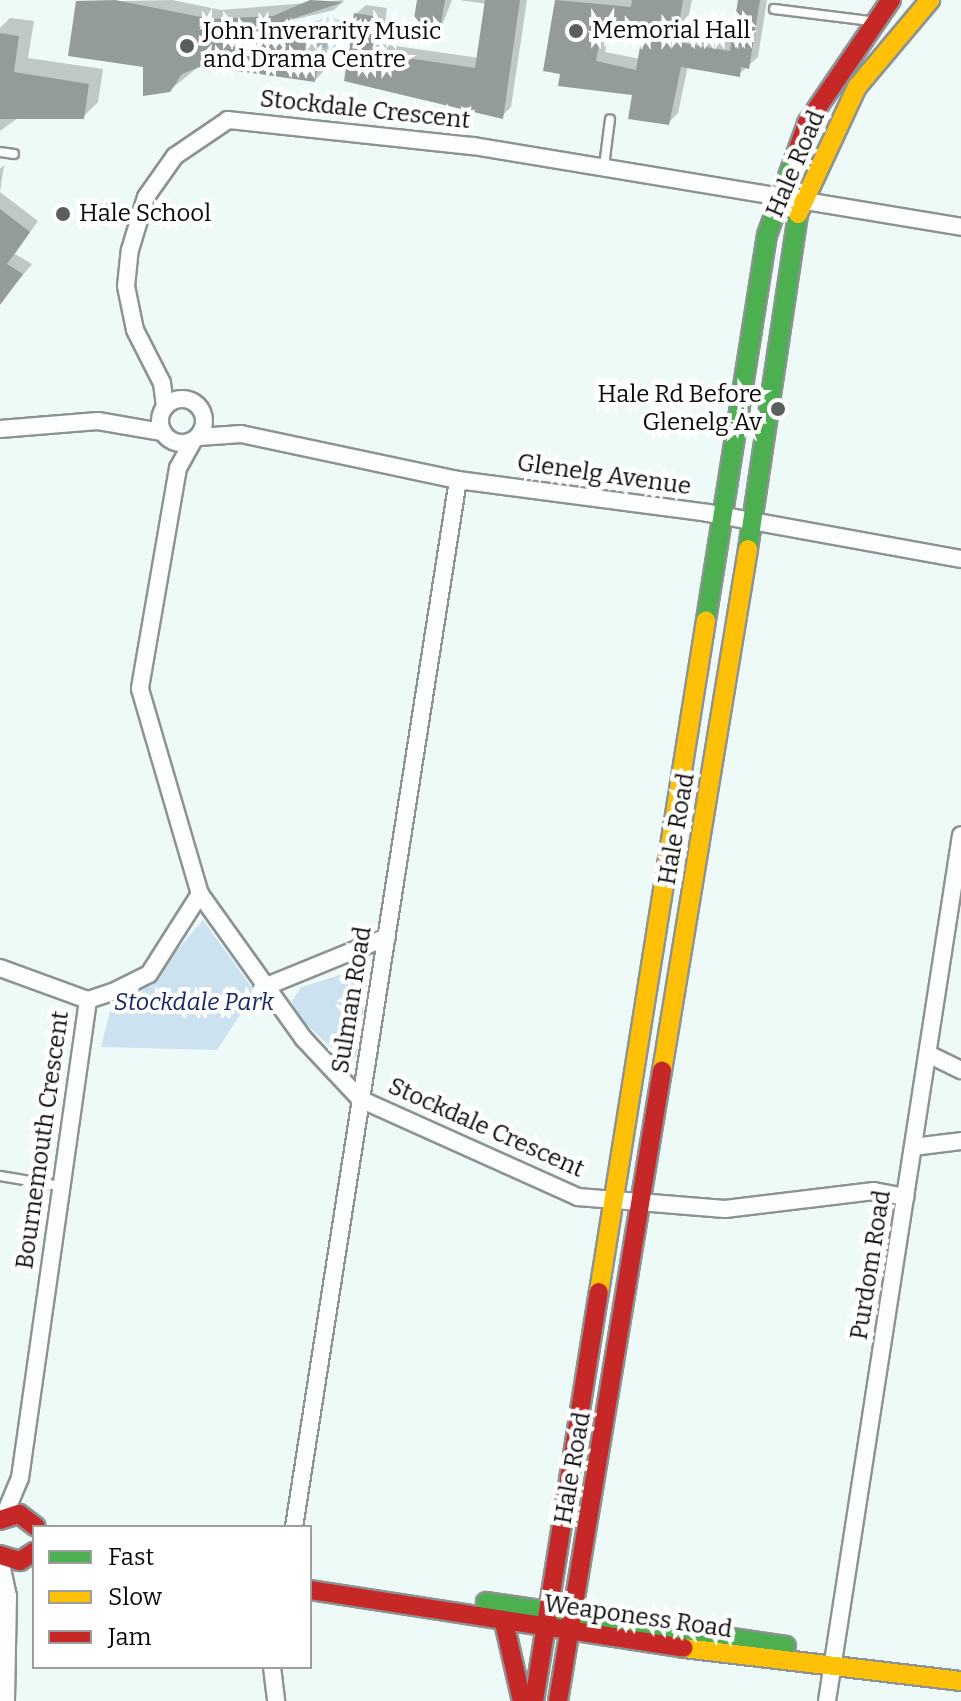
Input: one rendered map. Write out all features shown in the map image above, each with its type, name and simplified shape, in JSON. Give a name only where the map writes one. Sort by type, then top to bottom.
[{"type":"main road","name":"Hale Road","points":[[534,1701],[721,515],[776,194],[807,123],[871,20],[891,0]]},
{"type":"main road","name":"Hale Road","points":[[558,1701],[753,521],[802,200],[838,122],[891,42],[930,0]]},
{"type":"main road","points":[[2,1518],[34,1524]]},
{"type":"main road","points":[[0,1557],[32,1554]]},
{"type":"main road","name":"Weaponess Road","points":[[312,1576],[570,1624],[961,1681]]},
{"type":"main road","name":"Weaponess Road","points":[[312,1590],[504,1622],[546,1620]]},
{"type":"main road","points":[[504,1622],[522,1701]]},
{"type":"main road","name":"Weaponess Road","points":[[834,1661],[961,1668]]},
{"type":"street","name":"Stockdale Crescent","points":[[164,408],[162,383],[135,330],[126,286],[139,221],[146,197],[175,156],[228,120],[604,166],[961,227]]},
{"type":"street","name":"Stockdale Crescent","points":[[162,383],[185,399]]},
{"type":"street","name":"Glenelg Avenue","points":[[0,429],[133,421],[185,399],[241,434],[458,480],[721,515],[961,559]]},
{"type":"street","points":[[164,408],[168,437]]},
{"type":"street","points":[[196,439],[203,413]]},
{"type":"street","name":"Glenelg Avenue","points":[[133,421],[168,437],[196,439],[241,434]]},
{"type":"street","name":"Stockdale Crescent","points":[[168,437],[178,468]]},
{"type":"street","name":"Stockdale Crescent","points":[[196,439],[178,468],[140,689],[200,894],[262,988],[360,1099],[518,1173],[611,1201],[725,1209],[874,1191],[905,1197]]},
{"type":"street","name":"Sulman Road","points":[[294,1525],[458,480]]},
{"type":"street","name":"Purdom Road","points":[[827,1701],[961,835]]},
{"type":"street","points":[[0,968],[88,1000],[149,974],[200,894]]},
{"type":"street","points":[[262,988],[387,937]]},
{"type":"street","name":"Bournemouth Crescent","points":[[2,1518],[20,1478],[88,1000]]},
{"type":"street","points":[[928,1054],[961,1070]]},
{"type":"street","points":[[913,1147],[961,1141]]},
{"type":"street","name":"Bournemouth Crescent","points":[[20,1478],[34,1524]]},
{"type":"street","points":[[8,1596],[32,1554]]},
{"type":"street","points":[[0,1557],[8,1596],[6,1701]]},
{"type":"street","points":[[272,1669],[276,1701]]},
{"type":"lane","points":[[774,9],[871,20],[891,42]]},
{"type":"lane","points":[[604,166],[610,119]]},
{"type":"lane","points":[[0,152],[14,154]]},
{"type":"lane","points":[[109,210],[139,221]]},
{"type":"lane","points":[[0,1176],[60,1186]]},
{"type":"green space","points":[[327,17],[342,20],[336,52],[290,37],[291,30]]},
{"type":"green space","name":"Stockdale Park","points":[[203,920],[255,992],[217,1050],[101,1047],[112,1003],[154,977]]},
{"type":"green space","points":[[356,970],[368,982],[356,1057],[348,1063],[296,1015],[292,1001],[301,987]]},
{"type":"building","name":"John Inverarity Music and Drama Centre","points":[[115,0],[211,19],[273,16],[310,0],[344,2],[249,33],[306,41],[305,50],[320,53],[315,82],[202,66],[182,74],[170,92],[143,96],[143,67],[68,56],[76,1]]},
{"type":"building","points":[[417,0],[445,0],[439,35],[412,31]]},
{"type":"building","points":[[485,0],[520,0],[503,119],[344,81],[354,13],[379,17],[373,53],[475,68]]},
{"type":"building","points":[[555,0],[631,7],[632,0],[683,0],[676,42],[730,51],[738,0],[760,0],[749,69],[741,67],[740,77],[681,67],[669,125],[628,119],[632,95],[558,86],[560,74],[543,71]],"holes":[[[601,34],[641,41],[636,70],[596,61]]]},
{"type":"building","points":[[0,33],[19,36],[14,72],[89,84],[84,119],[0,119]]},
{"type":"building","points":[[0,209],[30,232],[7,264],[23,274],[0,305]]},
{"type":"traffic: fast","points":[[706,620],[767,235],[796,154]]},
{"type":"traffic: fast","points":[[748,549],[798,214]]},
{"type":"traffic: fast","points":[[486,1602],[786,1646]]},
{"type":"traffic: slow","points":[[798,214],[857,87],[930,0]]},
{"type":"traffic: slow","points":[[662,1071],[748,549]]},
{"type":"traffic: slow","points":[[599,1292],[706,620]]},
{"type":"traffic: slow","points":[[684,1648],[961,1681]]},
{"type":"traffic: jam","points":[[796,154],[807,123],[891,0]]},
{"type":"traffic: jam","points":[[558,1701],[662,1071]]},
{"type":"traffic: jam","points":[[534,1701],[599,1292]]},
{"type":"traffic: jam","points":[[0,1520],[19,1514],[33,1525]]},
{"type":"traffic: jam","points":[[0,1555],[20,1561],[32,1553]]},
{"type":"traffic: jam","points":[[312,1590],[684,1648]]},
{"type":"traffic: jam","points":[[504,1622],[522,1701]]},
{"type":"place","name":"Memorial Hall","points":[[576,31]]},
{"type":"place","name":"John Inverarity Music and Drama Centre","points":[[187,46]]},
{"type":"place","name":"Hale School","points":[[63,214]]},
{"type":"place","name":"Hale Rd Before Glenelg Av","points":[[778,409]]}]
